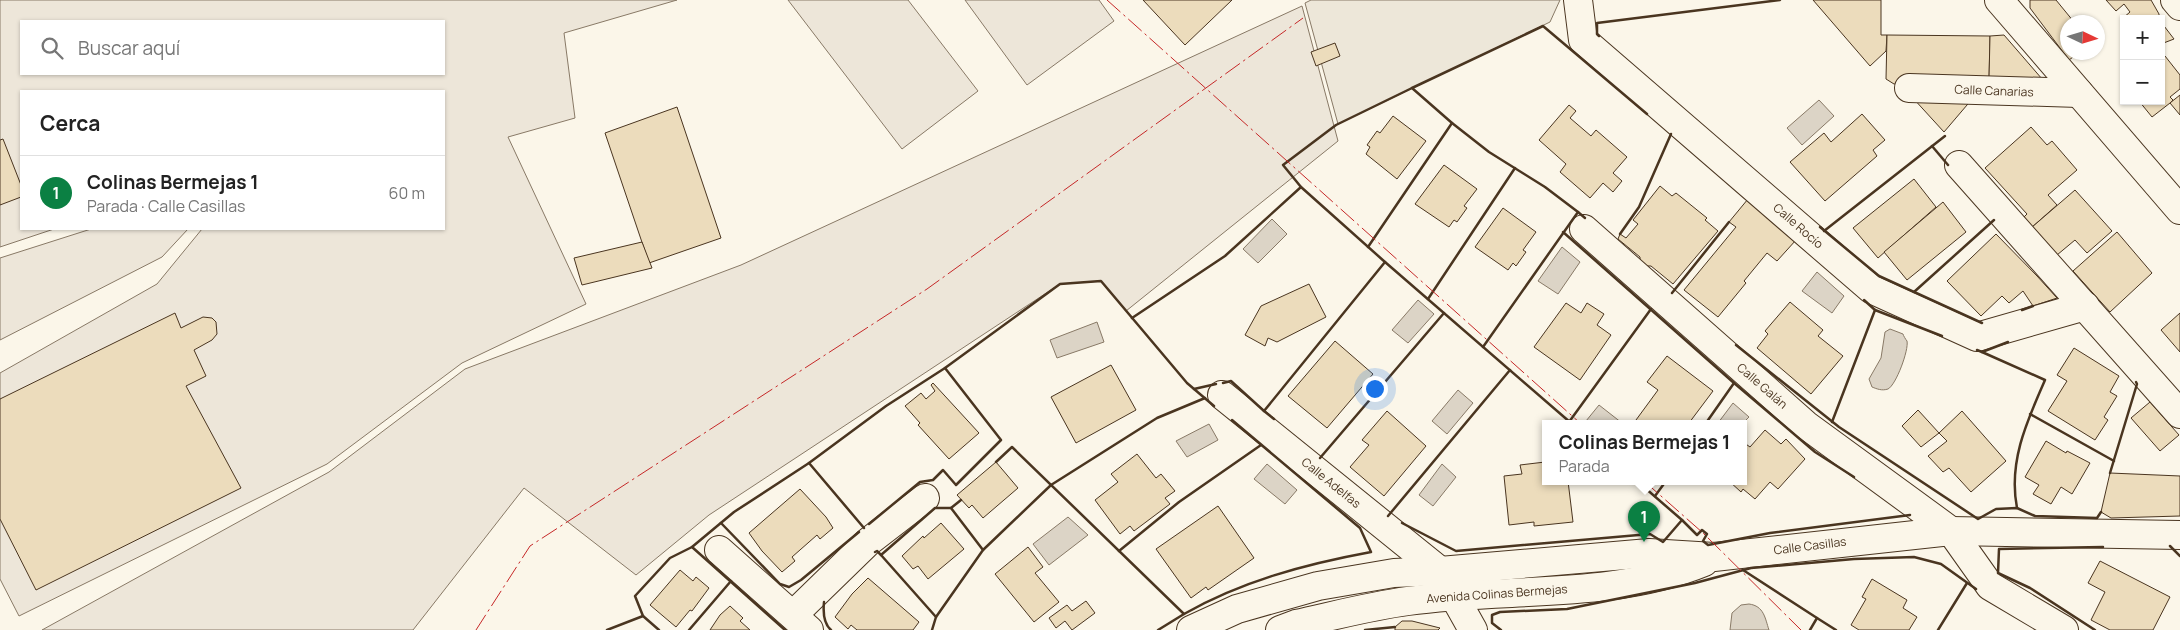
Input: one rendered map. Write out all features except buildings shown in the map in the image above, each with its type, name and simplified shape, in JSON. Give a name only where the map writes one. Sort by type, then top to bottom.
[{"type":"street","name":"Calle Rocío","points":[[1578,0],[1583,40],[1871,289],[1978,337],[2084,306]]},
{"type":"street","points":[[1999,0],[2180,210]]},
{"type":"street","points":[[2175,0],[2180,6]]},
{"type":"street","name":"Calle Canarias","points":[[1910,88],[2079,93]]},
{"type":"street","points":[[1959,164],[2180,414]]},
{"type":"street","name":"Calle Galán","points":[[1584,229],[1806,425],[1950,531],[1990,586],[2064,630]]},
{"type":"street","name":"Calle Adelfas","points":[[1222,395],[1440,571],[1473,630]]},
{"type":"street","points":[[720,550],[801,623],[868,542],[925,498]]},
{"type":"street","name":"Calle Casillas","points":[[1440,571],[1649,553],[1714,557],[1950,531],[2180,535]]},
{"type":"street","name":"Avenida Colinas Bermejas","points":[[1280,630],[1296,624],[1408,601],[1605,586],[1678,572],[1714,557]]},
{"type":"street","points":[[1191,630],[1237,609],[1318,586],[1394,573],[1440,571]]},
{"type":"shaded area","points":[[0,0],[677,0],[564,33],[575,118],[508,137],[586,304],[462,363],[327,464],[19,616],[0,579],[0,373],[157,284],[201,230],[445,230],[445,90],[20,90],[20,230],[51,230],[0,247]]},
{"type":"shaded area","points":[[788,0],[908,0],[978,91],[902,149]]},
{"type":"shaded area","points":[[965,0],[1099,0],[1114,21],[1027,85]]},
{"type":"shaded area","points":[[1311,0],[1560,0],[1550,22],[1338,124],[1305,3]]},
{"type":"shaded area","points":[[1302,6],[1338,141],[1126,311],[1101,281],[1060,284],[709,515],[636,575],[524,488],[413,630],[42,630],[329,472],[465,369],[741,265]]},
{"type":"shaded area","points":[[1819,100],[1834,116],[1802,145],[1787,128]]},
{"type":"shaded area","points":[[1272,219],[1287,234],[1258,263],[1243,249]]},
{"type":"shaded area","points":[[88,230],[187,230],[162,257],[0,340],[0,258]]},
{"type":"shaded area","points":[[1562,247],[1580,262],[1558,294],[1538,281]]},
{"type":"shaded area","points":[[1817,272],[1844,296],[1832,313],[1802,291]]},
{"type":"shaded area","points":[[1418,300],[1434,314],[1408,343],[1392,330]]},
{"type":"shaded area","points":[[1097,322],[1104,342],[1057,358],[1050,340]]},
{"type":"shaded area","points":[[1890,329],[1903,334],[1907,345],[1904,359],[1895,381],[1888,389],[1884,390],[1872,387],[1869,379],[1881,358],[1885,332]]},
{"type":"shaded area","points":[[1458,390],[1473,403],[1447,434],[1432,421]]},
{"type":"shaded area","points":[[1733,403],[1749,417],[1746,420],[1720,420]]},
{"type":"shaded area","points":[[1599,405],[1618,420],[1587,420]]},
{"type":"shaded area","points":[[1209,424],[1218,440],[1187,457],[1176,441]]},
{"type":"shaded area","points":[[1267,464],[1297,490],[1285,504],[1254,479]]},
{"type":"shaded area","points":[[1442,464],[1456,477],[1433,506],[1419,495]]},
{"type":"shaded area","points":[[1068,517],[1088,535],[1049,565],[1033,544]]},
{"type":"shaded area","points":[[1749,604],[1761,610],[1769,630],[1730,630],[1732,613],[1741,605]]},
{"type":"wall","points":[[1599,36],[1597,34],[1597,23],[1780,0]]},
{"type":"wall","points":[[1412,88],[1543,26],[1647,114]]},
{"type":"wall","points":[[1301,187],[1283,165],[1336,125],[1412,88],[1452,123],[1368,247]]},
{"type":"wall","points":[[1452,123],[1489,152],[1545,187],[1578,212],[1483,347]]},
{"type":"wall","points":[[1620,234],[1639,207],[1671,134]]},
{"type":"wall","points":[[1824,231],[1945,136]]},
{"type":"wall","points":[[1932,146],[1948,165]]},
{"type":"wall","points":[[1428,299],[1515,168]]},
{"type":"wall","points":[[1132,318],[1225,256],[1301,187],[1385,262],[1264,411],[1231,381],[1223,383]]},
{"type":"wall","points":[[1578,212],[1585,218]]},
{"type":"wall","points":[[1914,292],[1994,220]]},
{"type":"wall","points":[[1672,293],[1729,222]]},
{"type":"wall","points":[[1820,227],[1879,276],[1982,323]]},
{"type":"wall","points":[[1563,232],[1734,383],[1708,420]]},
{"type":"wall","points":[[1385,262],[1568,420]]},
{"type":"wall","points":[[945,368],[1060,284],[1101,281],[1187,383],[1214,406]]},
{"type":"wall","points":[[1864,300],[1875,310]]},
{"type":"wall","points":[[2022,310],[2033,306]]},
{"type":"wall","points":[[1570,420],[1651,309]]},
{"type":"wall","points":[[1832,422],[1875,310],[1942,336]]},
{"type":"wall","points":[[1320,458],[1444,313]]},
{"type":"wall","points":[[1977,350],[1982,352],[2008,342]]},
{"type":"wall","points":[[1736,345],[1839,427],[1978,519],[1996,509],[2017,508],[2035,516],[2097,518],[2101,512]]},
{"type":"wall","points":[[1982,352],[2045,380],[2026,426],[2017,458],[2015,474],[2017,508]]},
{"type":"wall","points":[[692,547],[734,512],[809,463],[886,406],[945,368],[1001,440],[956,485],[943,470],[933,480],[920,482],[869,524]]},
{"type":"wall","points":[[1388,516],[1510,370]]},
{"type":"wall","points":[[2110,473],[2137,384],[2136,382]]},
{"type":"wall","points":[[1734,383],[1815,452],[1854,477]]},
{"type":"wall","points":[[1194,389],[1216,384]]},
{"type":"wall","points":[[983,550],[1051,485],[1157,418],[1205,398]]},
{"type":"wall","points":[[1264,411],[1274,419]]},
{"type":"wall","points":[[2030,414],[2114,461]]},
{"type":"wall","points":[[1184,614],[1229,592],[1275,575],[1371,552],[1360,528],[1232,420]]},
{"type":"wall","points":[[1119,551],[1179,502],[1261,445]]},
{"type":"wall","points":[[996,462],[1012,447],[1184,614],[1158,630]]},
{"type":"wall","points":[[809,463],[864,528]]},
{"type":"wall","points":[[1402,523],[1456,551],[1650,534],[1663,542],[1682,520],[1642,485]]},
{"type":"wall","points":[[1655,496],[1663,485]]},
{"type":"wall","points":[[951,508],[961,500]]},
{"type":"wall","points":[[875,552],[877,551],[881,555],[935,508],[951,508],[983,550],[936,617],[932,630]]},
{"type":"wall","points":[[1682,520],[1697,535],[1702,530],[1707,534],[1703,541],[1708,545],[1770,533],[1910,515]]},
{"type":"wall","points":[[721,523],[780,584],[789,587],[801,580],[859,532]]},
{"type":"wall","points":[[2170,546],[2180,556]]},
{"type":"wall","points":[[607,630],[643,616],[635,596],[670,558],[692,547],[785,630]]},
{"type":"wall","points":[[2095,630],[2030,588],[1998,573],[1999,549],[2103,547]]},
{"type":"wall","points":[[881,555],[936,617]]},
{"type":"wall","points":[[1501,630],[1492,623],[1492,615],[1500,612],[1567,609],[1695,583],[1751,568],[1854,559],[1914,557],[1941,564],[1976,589]]},
{"type":"wall","points":[[1743,570],[1817,618],[1810,630]]},
{"type":"wall","points":[[689,630],[731,581]]},
{"type":"wall","points":[[1938,630],[1967,583]]},
{"type":"wall","points":[[824,602],[825,621],[831,630]]},
{"type":"wall","points":[[643,616],[659,630]]},
{"type":"wall","points":[[1817,618],[1836,630]]},
{"type":"wall","points":[[1365,630],[1395,627]]},
{"type":"power","points":[[1107,0],[1577,420]]},
{"type":"power","points":[[476,630],[530,546],[927,289],[1303,18]]},
{"type":"power","points":[[1649,485],[1703,533],[1801,630]]},
{"type":"place","name":"Colinas Bermejas 1","points":[[1644,542]]}]
